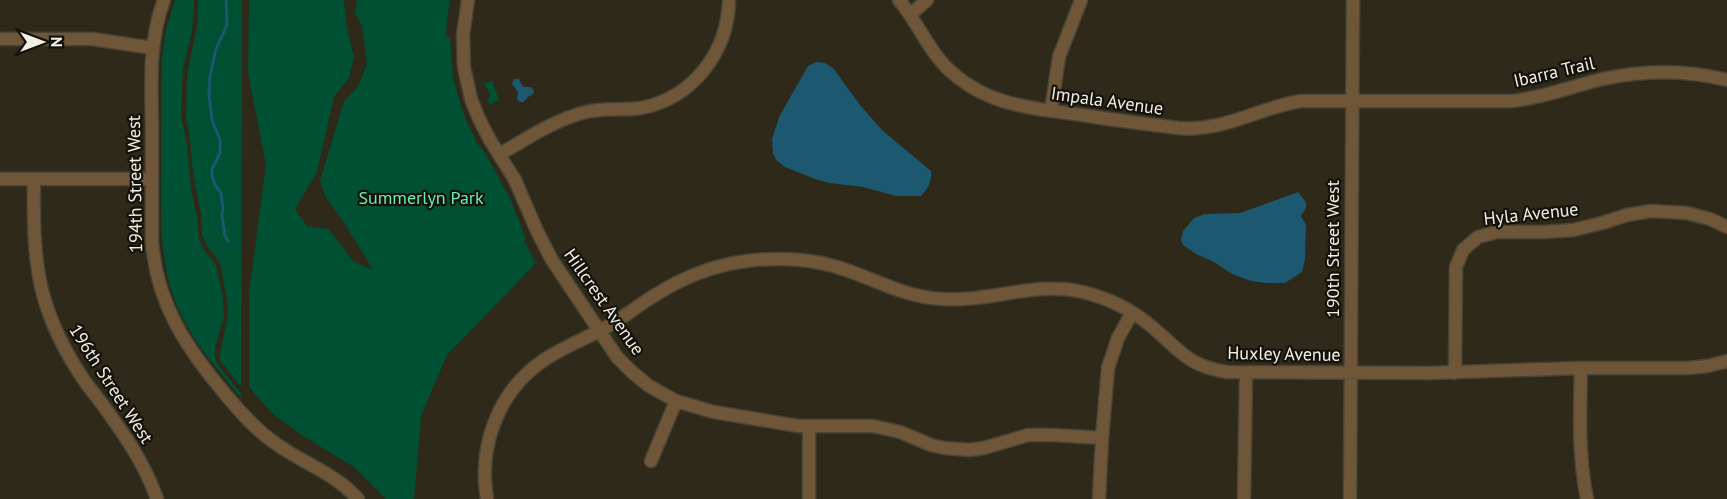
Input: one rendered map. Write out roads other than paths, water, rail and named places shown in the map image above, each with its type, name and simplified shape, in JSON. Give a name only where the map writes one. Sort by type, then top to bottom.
[{"type":"street","name":"194th Street West","points":[[164,0],[153,48],[152,179],[154,264],[164,299],[182,338],[220,388],[256,428],[282,448],[317,466],[358,499]]},
{"type":"street","name":"Hillcrest Avenue","points":[[468,0],[462,35],[465,77],[479,119],[520,188],[548,254],[617,357],[649,386],[676,401],[697,408],[759,420],[809,426],[873,426],[900,432],[931,446],[944,448],[970,450],[984,448],[1028,435],[1102,438]]},
{"type":"street","points":[[500,154],[543,129],[585,112],[640,108],[660,103],[679,93],[703,73],[719,48],[726,26],[729,0]]},
{"type":"street","name":"Impala Avenue","points":[[899,0],[948,69],[985,95],[1008,104],[1195,129],[1226,124],[1294,102],[1352,100]]},
{"type":"street","points":[[911,14],[927,0]]},
{"type":"street","points":[[1051,111],[1059,57],[1081,0]]},
{"type":"street","name":"190th Street West","points":[[1350,499],[1353,0]]},
{"type":"street","points":[[0,39],[92,39],[153,48]]},
{"type":"street","name":"Ibarra Trail","points":[[1352,100],[1498,101],[1527,99],[1602,79],[1652,73],[1685,73],[1727,80]]},
{"type":"street","points":[[0,179],[152,179]]},
{"type":"street","name":"196th Street West","points":[[34,179],[36,269],[56,334],[78,373],[142,465],[157,499]]},
{"type":"street","name":"Hyla Avenue","points":[[1455,373],[1456,267],[1463,249],[1478,237],[1497,232],[1573,230],[1650,211],[1687,213],[1710,219],[1727,227]]},
{"type":"street","name":"Huxley Avenue","points":[[487,499],[486,451],[494,421],[505,400],[518,383],[535,367],[554,354],[600,331],[669,286],[725,265],[770,259],[801,260],[831,265],[901,292],[926,297],[966,300],[1031,289],[1057,289],[1096,296],[1132,313],[1150,325],[1193,363],[1217,370],[1246,373],[1455,373],[1581,368],[1687,368],[1727,361]]},
{"type":"street","points":[[1099,499],[1110,359],[1118,338],[1132,313]]},
{"type":"street","points":[[1581,368],[1581,463],[1587,499]]},
{"type":"street","points":[[1244,499],[1246,373]]},
{"type":"street","points":[[651,461],[676,401]]},
{"type":"street","points":[[809,426],[809,499]]},
{"type":"water","points":[[816,62],[825,63],[833,68],[882,130],[931,171],[929,185],[921,196],[896,196],[863,187],[829,183],[785,167],[776,160],[772,139],[780,115],[808,66]]},
{"type":"water","points":[[514,79],[519,79],[523,87],[531,87],[534,91],[524,102],[517,99],[518,92],[512,84]]},
{"type":"water","points":[[1298,192],[1306,202],[1306,208],[1301,216],[1306,225],[1305,260],[1302,272],[1285,283],[1251,281],[1232,274],[1183,245],[1181,239],[1183,231],[1194,218],[1205,214],[1240,213]]},
{"type":"waterway","points":[[226,0],[227,25],[216,49],[209,94],[212,120],[220,140],[220,153],[212,169],[212,176],[221,193],[225,236],[228,241]]},
{"type":"park label","name":"Summerlyn Park","points":[[421,198]]}]
